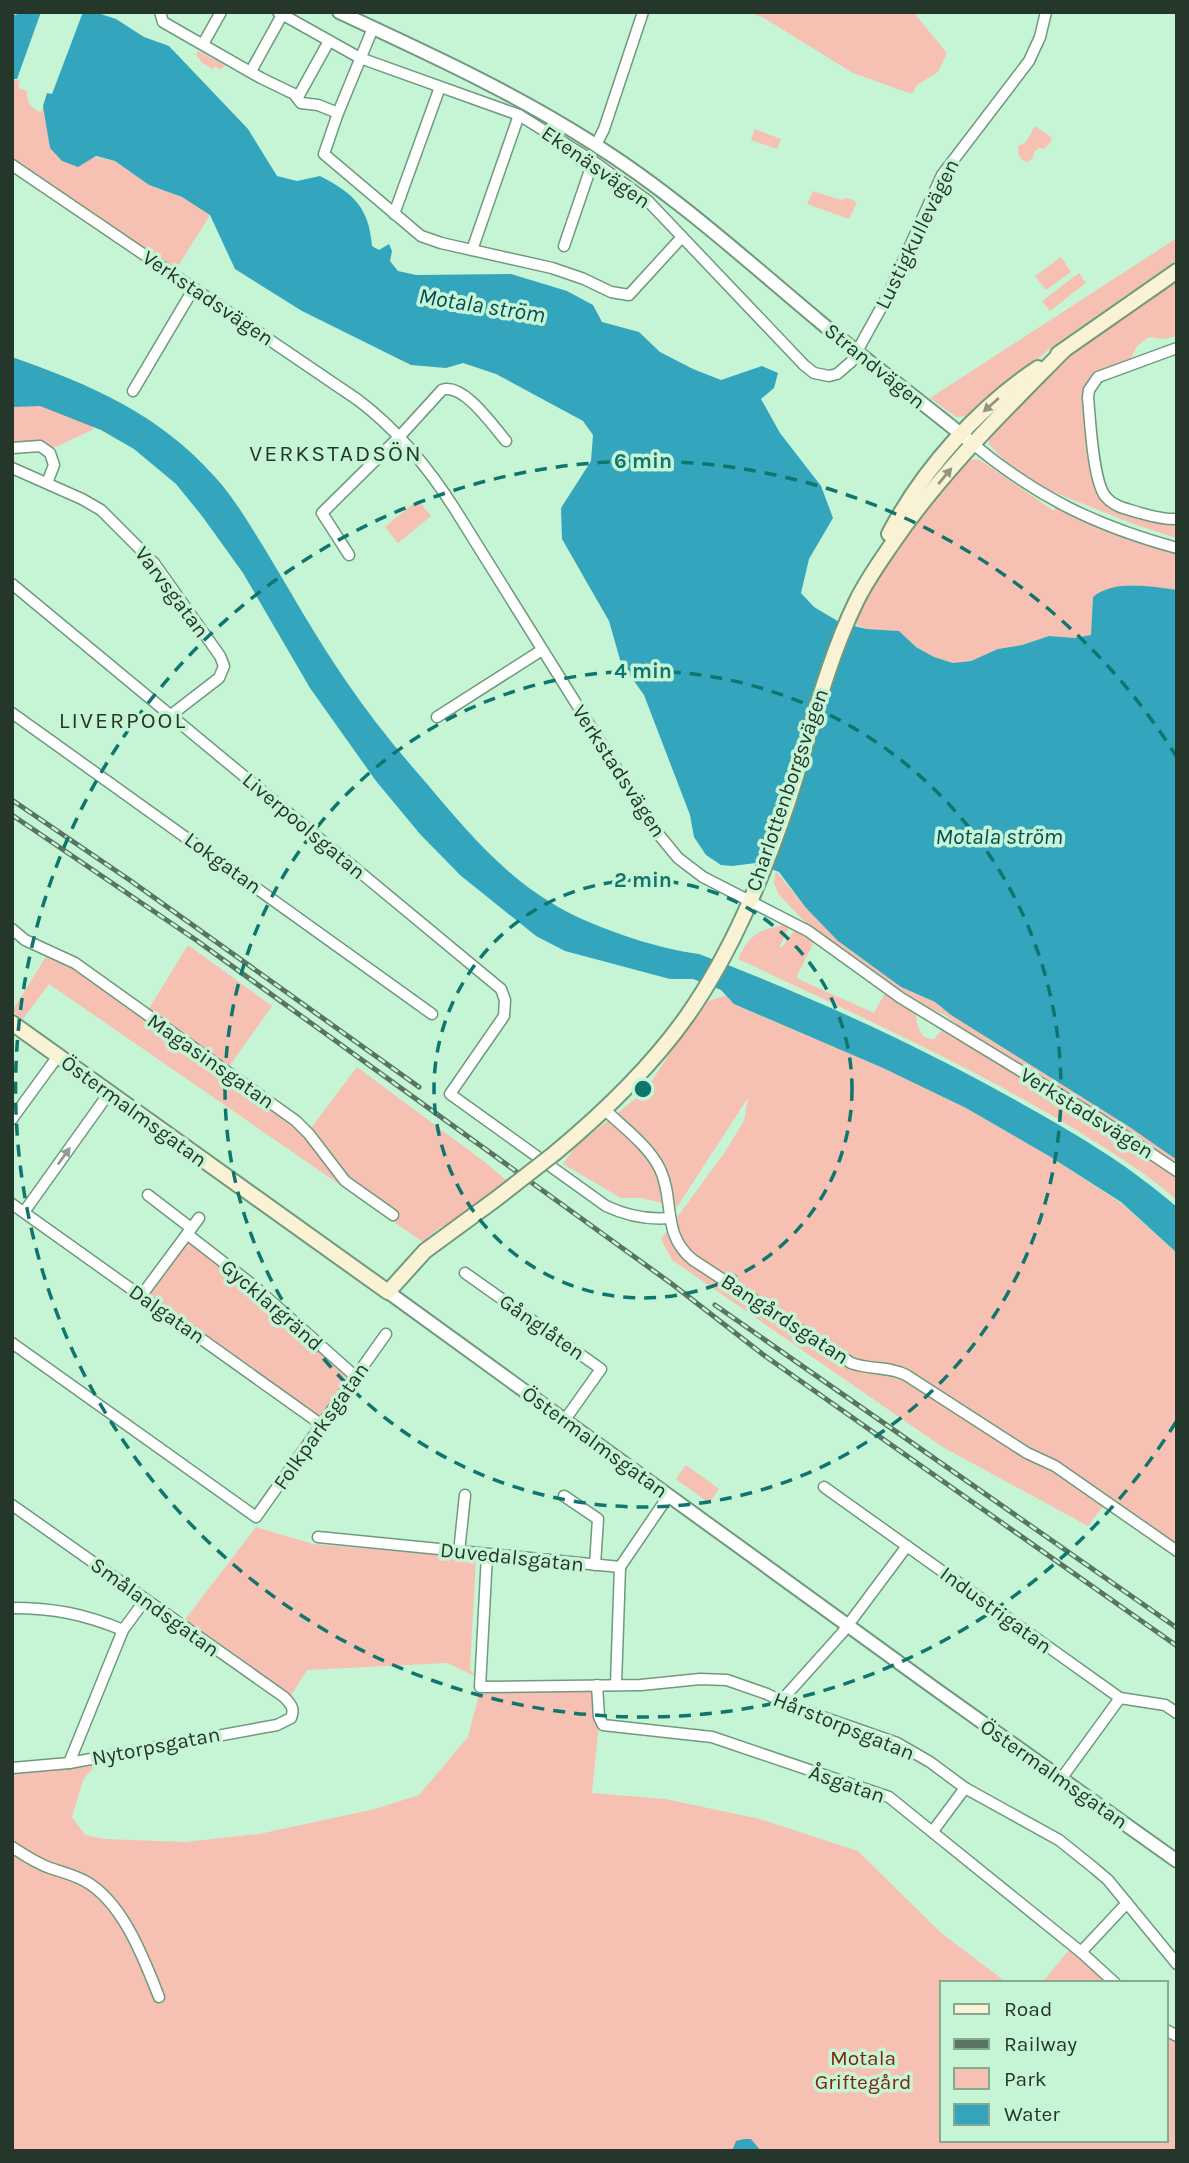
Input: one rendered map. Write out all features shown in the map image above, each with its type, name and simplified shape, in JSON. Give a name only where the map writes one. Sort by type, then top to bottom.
[{"type":"main road","name":"Charlottenborgsvägen","points":[[388,1292],[425,1251],[555,1153],[604,1109],[648,1064],[700,997],[723,957],[764,868],[786,808],[824,682],[846,624],[874,569],[967,439],[1064,350],[1177,271]]},
{"type":"main road","name":"Östermalmsgatan","points":[[12,1023],[388,1292]]},
{"type":"street","points":[[160,12],[163,22],[298,97],[301,103],[318,105],[338,113]]},
{"type":"street","points":[[203,44],[221,12]]},
{"type":"street","name":"Strandvägen","points":[[339,12],[470,73],[527,103],[596,145],[701,221],[856,352],[1017,479],[1057,503],[1124,533],[1177,548]]},
{"type":"street","points":[[596,145],[604,129],[643,12]]},
{"type":"street","name":"Lustigkullevägen","points":[[856,352],[888,295],[942,175],[1025,67],[1040,37],[1046,12]]},
{"type":"street","points":[[251,71],[280,13]]},
{"type":"street","name":"Ekenäsvägen","points":[[280,13],[360,58],[519,116],[593,161],[648,201],[808,369],[823,376],[837,374],[845,369],[856,352]]},
{"type":"street","points":[[373,28],[324,154],[421,236],[559,270],[611,292],[629,295],[682,237]]},
{"type":"street","points":[[298,97],[329,41]]},
{"type":"street","points":[[394,214],[440,87]]},
{"type":"street","points":[[472,250],[519,116]]},
{"type":"street","points":[[564,246],[593,161]]},
{"type":"street","name":"Verkstadsvägen","points":[[12,165],[358,400],[400,436],[436,480],[662,840],[678,858],[703,877],[808,931],[901,998],[1098,1118],[1177,1171]]},
{"type":"street","points":[[133,391],[194,288]]},
{"type":"street","points":[[1177,348],[1101,375],[1091,385],[1088,397],[1097,474],[1104,495],[1114,504],[1127,509],[1161,519],[1177,519]]},
{"type":"street","points":[[349,555],[322,513],[400,436],[438,394],[449,388],[458,391],[480,410],[506,441]]},
{"type":"street","points":[[12,448],[40,446],[51,453],[54,466],[47,483]]},
{"type":"street","name":"Varvsgatan","points":[[12,468],[92,504],[137,544],[167,579],[223,661],[219,678],[170,715]]},
{"type":"street","name":"Liverpoolsgatan","points":[[12,584],[501,989],[506,1000],[504,1016],[450,1094],[606,1206],[635,1217],[670,1218]]},
{"type":"street","points":[[437,718],[542,650]]},
{"type":"street","name":"Lokgatan","points":[[12,713],[432,1014]]},
{"type":"street","name":"Magasinsgatan","points":[[12,929],[25,940],[75,963],[296,1121],[345,1181],[393,1215]]},
{"type":"street","points":[[12,1119],[58,1056]]},
{"type":"street","points":[[24,1212],[109,1093]]},
{"type":"street","name":"Bangårdsgatan","points":[[604,1109],[646,1149],[659,1167],[677,1242],[697,1263],[851,1363],[867,1368],[895,1370],[906,1375],[1027,1453],[1055,1466],[1177,1551]]},
{"type":"street","name":"Gycklargränd","points":[[148,1195],[356,1377]]},
{"type":"street","name":"Dalgatan","points":[[12,1203],[322,1425]]},
{"type":"street","points":[[141,1296],[199,1218]]},
{"type":"street","name":"Gånglåten","points":[[465,1273],[601,1369],[564,1420]]},
{"type":"street","name":"Östermalmsgatan","points":[[388,1292],[1177,1861]]},
{"type":"street","name":"Folkparksgatan","points":[[12,1343],[256,1517],[386,1334]]},
{"type":"street","name":"Industrigatan","points":[[824,1487],[1120,1698],[1165,1705],[1177,1713]]},
{"type":"street","points":[[460,1552],[465,1494]]},
{"type":"street","points":[[616,1684],[620,1567],[669,1495]]},
{"type":"street","points":[[564,1496],[598,1519],[595,1565]]},
{"type":"street","name":"Smålandsgatan","points":[[12,1505],[284,1698],[290,1703],[293,1713]]},
{"type":"street","name":"Duvedalsgatan","points":[[318,1536],[620,1567]]},
{"type":"street","points":[[781,1701],[848,1626],[907,1546]]},
{"type":"street","name":"Hårstorpsgatan","points":[[487,1555],[480,1686],[656,1684],[714,1679],[744,1685],[794,1707],[897,1743],[965,1787],[1059,1840],[1094,1868],[1177,1964]]},
{"type":"street","points":[[69,1763],[123,1630],[145,1600]]},
{"type":"street","points":[[12,1608],[64,1611],[88,1616],[123,1630]]},
{"type":"street","name":"Åsgatan","points":[[597,1685],[599,1717],[603,1725],[703,1735],[889,1797],[1081,1952],[1113,1981]]},
{"type":"street","points":[[1061,1779],[1120,1698]]},
{"type":"street","name":"Nytorpsgatan","points":[[12,1768],[69,1763],[277,1725],[291,1718],[293,1713]]},
{"type":"street","points":[[933,1831],[965,1787]]},
{"type":"street","points":[[12,1847],[31,1860],[86,1881],[99,1891],[125,1925],[139,1949],[159,1997]]},
{"type":"street","points":[[1081,1952],[1127,1903]]},
{"type":"green space","points":[[749,12],[913,12],[947,53],[938,72],[918,84],[912,94],[853,73],[764,18]]},
{"type":"green space","points":[[198,51],[225,65],[221,70],[215,66],[213,69],[202,63],[196,54]]},
{"type":"green space","points":[[12,79],[20,81],[18,88],[27,91],[28,101],[34,109],[40,112],[44,106],[50,148],[115,161],[149,185],[182,197],[210,215],[173,274],[12,164]]},
{"type":"green space","points":[[1035,126],[1052,138],[1044,149],[1039,148],[1027,162],[1020,158],[1018,146],[1026,142]]},
{"type":"green space","points":[[755,129],[781,139],[777,149],[751,140]]},
{"type":"green space","points":[[813,191],[857,202],[849,219],[807,204]]},
{"type":"green space","points":[[1177,238],[1177,260],[1053,346],[970,416],[956,417],[930,398]]},
{"type":"green space","points":[[1061,257],[1071,272],[1046,290],[1035,276]]},
{"type":"green space","points":[[1079,273],[1086,283],[1050,311],[1042,301]]},
{"type":"green space","points":[[1177,281],[1177,336],[1163,339],[1149,337],[1137,346],[1131,358],[1114,367],[1084,397],[1088,455],[1091,471],[1102,497],[1115,508],[1177,524],[1177,538],[1068,498],[1026,477],[989,444],[989,436],[1005,417],[1075,350]]},
{"type":"green space","points":[[12,375],[105,408],[92,430],[51,449],[12,445]]},
{"type":"green space","points":[[969,459],[980,460],[1054,511],[1058,504],[1177,547],[1177,590],[1132,585],[1093,597],[1092,635],[1075,638],[1049,636],[998,649],[971,661],[953,663],[916,647],[899,631],[867,629],[853,623],[876,577],[957,466]]},
{"type":"green space","points":[[418,500],[431,516],[398,543],[385,527]]},
{"type":"green space","points":[[776,871],[838,941],[901,987],[935,1002],[951,1015],[1131,1128],[1177,1160],[1177,1166],[1124,1129],[961,1029],[947,1016],[913,1001],[811,928],[779,895],[774,883]]},
{"type":"green space","points":[[785,925],[789,927],[779,948],[798,930],[815,940],[796,978],[874,1013],[886,991],[915,1012],[925,1037],[934,1039],[943,1029],[1136,1147],[1177,1177],[1177,1200],[1119,1157],[979,1075],[738,959],[756,934]]},
{"type":"green space","points":[[188,945],[272,1006],[226,1071],[305,1136],[357,1067],[507,1181],[474,1208],[438,1229],[423,1242],[49,984],[23,1019],[12,1011],[49,952],[72,960],[145,1015]]},
{"type":"green space","points":[[726,995],[734,1004],[883,1068],[966,1108],[1049,1156],[1121,1203],[1177,1253],[1177,1554],[1107,1501],[1088,1526],[941,1446],[672,1260],[661,1239],[725,1152],[744,1121],[748,1098],[677,1207],[642,1198],[621,1198],[563,1164],[575,1147],[645,1091],[703,1003]]},
{"type":"green space","points":[[184,1232],[354,1373],[320,1427],[137,1295]]},
{"type":"green space","points":[[686,1465],[719,1489],[709,1503],[676,1479]]},
{"type":"green space","points":[[256,1527],[313,1544],[476,1558],[470,1669],[475,1676],[447,1663],[307,1670],[289,1699],[180,1626]]},
{"type":"green space","name":"Motala Griftegård","points":[[595,1684],[593,1716],[599,1724],[592,1793],[665,1799],[760,1819],[858,1851],[940,1932],[1004,1981],[940,1981],[940,2142],[1168,2142],[1168,2027],[1177,2034],[1177,2151],[12,2151],[12,1767],[101,1758],[83,1780],[72,1817],[85,1835],[105,1839],[185,1842],[259,1834],[375,1809],[419,1795],[468,1737],[479,1694]]},
{"type":"green space","points":[[1073,1945],[1112,1981],[1044,1981]]},
{"type":"water","points":[[41,12],[17,79],[12,79],[12,14]]},
{"type":"water","name":"Motala ström","points":[[83,12],[95,12],[116,19],[144,37],[169,46],[248,129],[277,176],[297,181],[320,176],[350,195],[363,211],[372,246],[379,250],[389,244],[392,251],[390,261],[398,271],[416,275],[511,274],[567,291],[593,305],[602,322],[639,332],[660,352],[721,380],[762,366],[778,373],[774,388],[761,399],[780,433],[821,486],[833,518],[809,559],[801,593],[814,607],[841,623],[867,629],[899,631],[916,647],[953,663],[971,661],[998,649],[1049,636],[1075,638],[1091,635],[1093,597],[1102,591],[1122,586],[1177,590],[1177,1160],[951,1015],[935,1002],[901,987],[838,941],[806,908],[779,872],[756,863],[721,865],[706,855],[694,837],[690,815],[644,695],[621,663],[609,621],[562,539],[561,508],[591,461],[593,435],[583,421],[496,374],[463,363],[446,368],[411,365],[302,311],[235,269],[210,215],[182,197],[149,185],[115,161],[96,156],[78,167],[62,161],[50,148],[43,106],[47,93],[52,94]]},
{"type":"water","points":[[12,357],[96,390],[147,418],[170,435],[215,477],[242,512],[325,649],[375,721],[469,833],[532,890],[565,911],[602,927],[663,947],[699,954],[817,1002],[933,1056],[1031,1109],[1116,1161],[1177,1207],[1177,1253],[1121,1202],[966,1108],[883,1068],[734,1004],[721,990],[693,979],[670,979],[565,951],[536,936],[460,875],[420,834],[376,781],[310,688],[243,573],[176,484],[134,449],[101,430],[40,406],[12,407]]},
{"type":"water","points":[[751,2139],[761,2151],[732,2151],[736,2141]]},
{"type":"railway","points":[[12,800],[131,881],[419,1087]]},
{"type":"railway","points":[[12,815],[196,940],[672,1284],[765,1356],[1177,1646]]},
{"type":"railway","points":[[715,1305],[1177,1628]]},
{"type":"district","name":"VERKSTADSÖN","points":[[336,453]]},
{"type":"district","name":"LIVERPOOL","points":[[123,720]]}]
